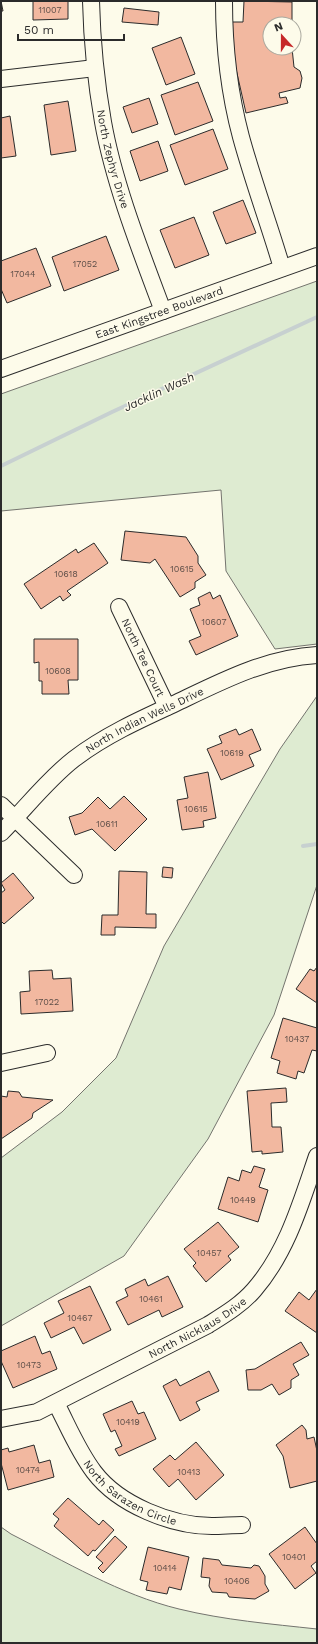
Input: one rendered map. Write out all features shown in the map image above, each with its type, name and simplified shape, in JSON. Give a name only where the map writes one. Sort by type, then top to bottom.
[{"type":"street","name":"North Zephyr Drive","points":[[91,1],[95,68],[103,123],[117,178],[163,311]]},
{"type":"street","points":[[224,1],[224,42],[231,90],[241,137],[282,268]]},
{"type":"street","points":[[1,79],[95,68]]},
{"type":"street","name":"East Kingstree Boulevard","points":[[1,369],[317,256]]},
{"type":"street","name":"North Tee Court","points":[[119,607],[167,707]]},
{"type":"street","name":"North Indian Wells Drive","points":[[1,833],[73,760],[119,730],[231,677],[256,667],[282,660],[317,655]]},
{"type":"street","points":[[1,805],[74,875]]},
{"type":"street","points":[[1,1063],[47,1053]]},
{"type":"street","name":"North Nicklaus Drive","points":[[1,1419],[37,1412],[208,1325],[229,1312],[254,1291],[290,1234],[317,1156]]},
{"type":"street","name":"North Sarazen Circle","points":[[56,1403],[80,1451],[94,1473],[127,1502],[162,1516],[195,1525],[242,1525]]},
{"type":"green space","points":[[317,281],[317,644],[275,649],[226,571],[221,490],[1,511],[1,394]]},
{"type":"green space","points":[[317,696],[317,885],[274,1015],[208,1139],[124,1256],[1,1326],[1,1158],[62,1112],[116,1058],[164,946],[280,749]]},
{"type":"green space","points":[[1,1527],[11,1534],[72,1566],[114,1586],[157,1603],[213,1616],[317,1629],[317,1643],[1,1643]]},
{"type":"building","points":[[33,1],[68,1],[68,19],[33,20]]},
{"type":"building","points":[[244,1],[292,2],[292,16],[262,16],[262,56],[293,56],[294,67],[300,71],[302,78],[300,88],[279,93],[280,98],[286,97],[288,103],[246,113],[236,69],[234,70],[229,22],[243,22]]},
{"type":"building","points":[[124,8],[159,12],[158,25],[122,22]]},
{"type":"building","points":[[181,37],[195,74],[166,85],[152,48]]},
{"type":"building","points":[[198,82],[213,121],[175,135],[161,95]]},
{"type":"building","points":[[149,98],[158,124],[132,133],[123,107]]},
{"type":"building","points":[[68,101],[76,151],[51,155],[44,105]]},
{"type":"building","points":[[10,116],[16,156],[1,158],[1,118]]},
{"type":"building","points":[[213,129],[228,169],[185,185],[170,145]]},
{"type":"building","points":[[158,141],[168,171],[140,181],[130,151]]},
{"type":"building","points":[[243,200],[256,233],[226,244],[213,212]]},
{"type":"building","points":[[194,217],[209,255],[175,268],[160,230]]},
{"type":"building","points":[[106,236],[119,270],[64,291],[52,257]]},
{"type":"building","points":[[36,248],[51,286],[7,303],[1,289],[1,261]]},
{"type":"building","points":[[125,531],[186,537],[198,556],[198,563],[206,575],[195,582],[195,588],[180,597],[155,559],[150,563],[121,560]]},
{"type":"building","points":[[94,543],[108,563],[67,591],[71,595],[63,601],[60,596],[41,609],[24,584],[76,549],[78,553]]},
{"type":"building","points":[[210,592],[213,599],[220,595],[238,636],[196,655],[189,641],[201,636],[190,609],[200,605],[198,598]]},
{"type":"building","points":[[34,639],[78,639],[78,680],[68,680],[69,694],[42,694],[42,681],[39,681],[39,662],[34,663]]},
{"type":"building","points":[[236,729],[239,735],[252,729],[261,750],[249,755],[254,766],[221,780],[207,749],[222,743],[219,736]]},
{"type":"building","points":[[208,772],[216,818],[203,821],[204,827],[182,830],[177,800],[188,798],[184,777]]},
{"type":"building","points":[[124,796],[147,819],[115,851],[92,829],[75,835],[69,817],[82,813],[98,797],[110,809]]},
{"type":"building","points":[[163,867],[173,868],[172,878],[162,877]]},
{"type":"building","points":[[119,871],[147,872],[146,914],[156,914],[156,928],[115,927],[115,935],[101,935],[102,915],[118,915]]},
{"type":"building","points":[[13,873],[34,898],[4,924],[1,921],[1,893],[5,890],[1,883]]},
{"type":"building","points":[[317,967],[317,1003],[296,989],[310,969],[314,971]]},
{"type":"building","points":[[52,970],[53,979],[71,978],[73,1011],[21,1014],[20,992],[30,991],[29,971]]},
{"type":"building","points":[[283,1018],[317,1028],[317,1051],[312,1050],[304,1073],[298,1071],[296,1079],[277,1073],[280,1061],[271,1058]]},
{"type":"building","points":[[286,1088],[287,1102],[271,1103],[272,1127],[281,1127],[283,1152],[262,1154],[262,1151],[252,1152],[247,1091]]},
{"type":"building","points":[[8,1091],[19,1092],[22,1097],[53,1100],[33,1113],[32,1118],[1,1139],[1,1096],[7,1097]]},
{"type":"building","points":[[254,1166],[265,1169],[259,1187],[268,1190],[258,1222],[218,1209],[228,1177],[239,1181],[242,1170],[251,1173]]},
{"type":"building","points":[[218,1222],[239,1247],[228,1256],[231,1260],[206,1282],[193,1266],[196,1263],[184,1249]]},
{"type":"building","points":[[168,1276],[183,1307],[162,1317],[159,1310],[128,1325],[116,1302],[128,1296],[125,1289],[145,1279],[148,1286]]},
{"type":"building","points":[[90,1286],[111,1330],[83,1344],[74,1327],[51,1338],[44,1323],[64,1313],[58,1301]]},
{"type":"building","points":[[317,1289],[317,1333],[285,1311],[299,1292],[309,1300]]},
{"type":"building","points":[[35,1336],[42,1354],[50,1351],[57,1369],[13,1388],[1,1361],[1,1351]]},
{"type":"building","points":[[301,1342],[309,1355],[293,1364],[299,1375],[291,1380],[291,1388],[279,1395],[272,1384],[261,1390],[248,1390],[246,1370],[255,1369]]},
{"type":"building","points":[[209,1371],[219,1391],[196,1402],[200,1410],[180,1421],[163,1386],[176,1379],[180,1386]]},
{"type":"building","points":[[132,1401],[138,1414],[144,1412],[156,1439],[119,1456],[115,1449],[122,1446],[115,1430],[111,1432],[103,1414]]},
{"type":"building","points":[[302,1425],[306,1430],[307,1439],[314,1437],[317,1451],[317,1481],[290,1488],[283,1456],[276,1445]]},
{"type":"building","points":[[196,1442],[224,1475],[196,1500],[178,1479],[169,1487],[153,1469],[170,1455],[175,1460]]},
{"type":"building","points":[[34,1445],[39,1463],[50,1460],[54,1477],[8,1490],[1,1463],[1,1450],[8,1448],[9,1452]]},
{"type":"building","points":[[68,1498],[99,1525],[103,1520],[114,1530],[95,1551],[93,1550],[88,1556],[54,1526],[59,1519],[53,1514]]},
{"type":"building","points":[[305,1527],[317,1544],[317,1561],[311,1566],[316,1573],[295,1589],[269,1554]]},
{"type":"building","points":[[115,1536],[127,1547],[103,1573],[98,1568],[103,1563],[96,1557]]},
{"type":"building","points":[[148,1547],[189,1557],[181,1590],[169,1587],[167,1594],[146,1590],[148,1582],[140,1580]]},
{"type":"building","points":[[203,1558],[219,1560],[222,1565],[251,1568],[254,1565],[259,1566],[265,1576],[265,1584],[269,1591],[255,1599],[229,1597],[227,1593],[212,1592],[209,1586],[210,1578],[201,1577]]},
{"type":"waterway","name":"Jacklin Wash","points":[[1,466],[112,412],[317,317]]},
{"type":"waterway","points":[[303,846],[317,844]]}]
